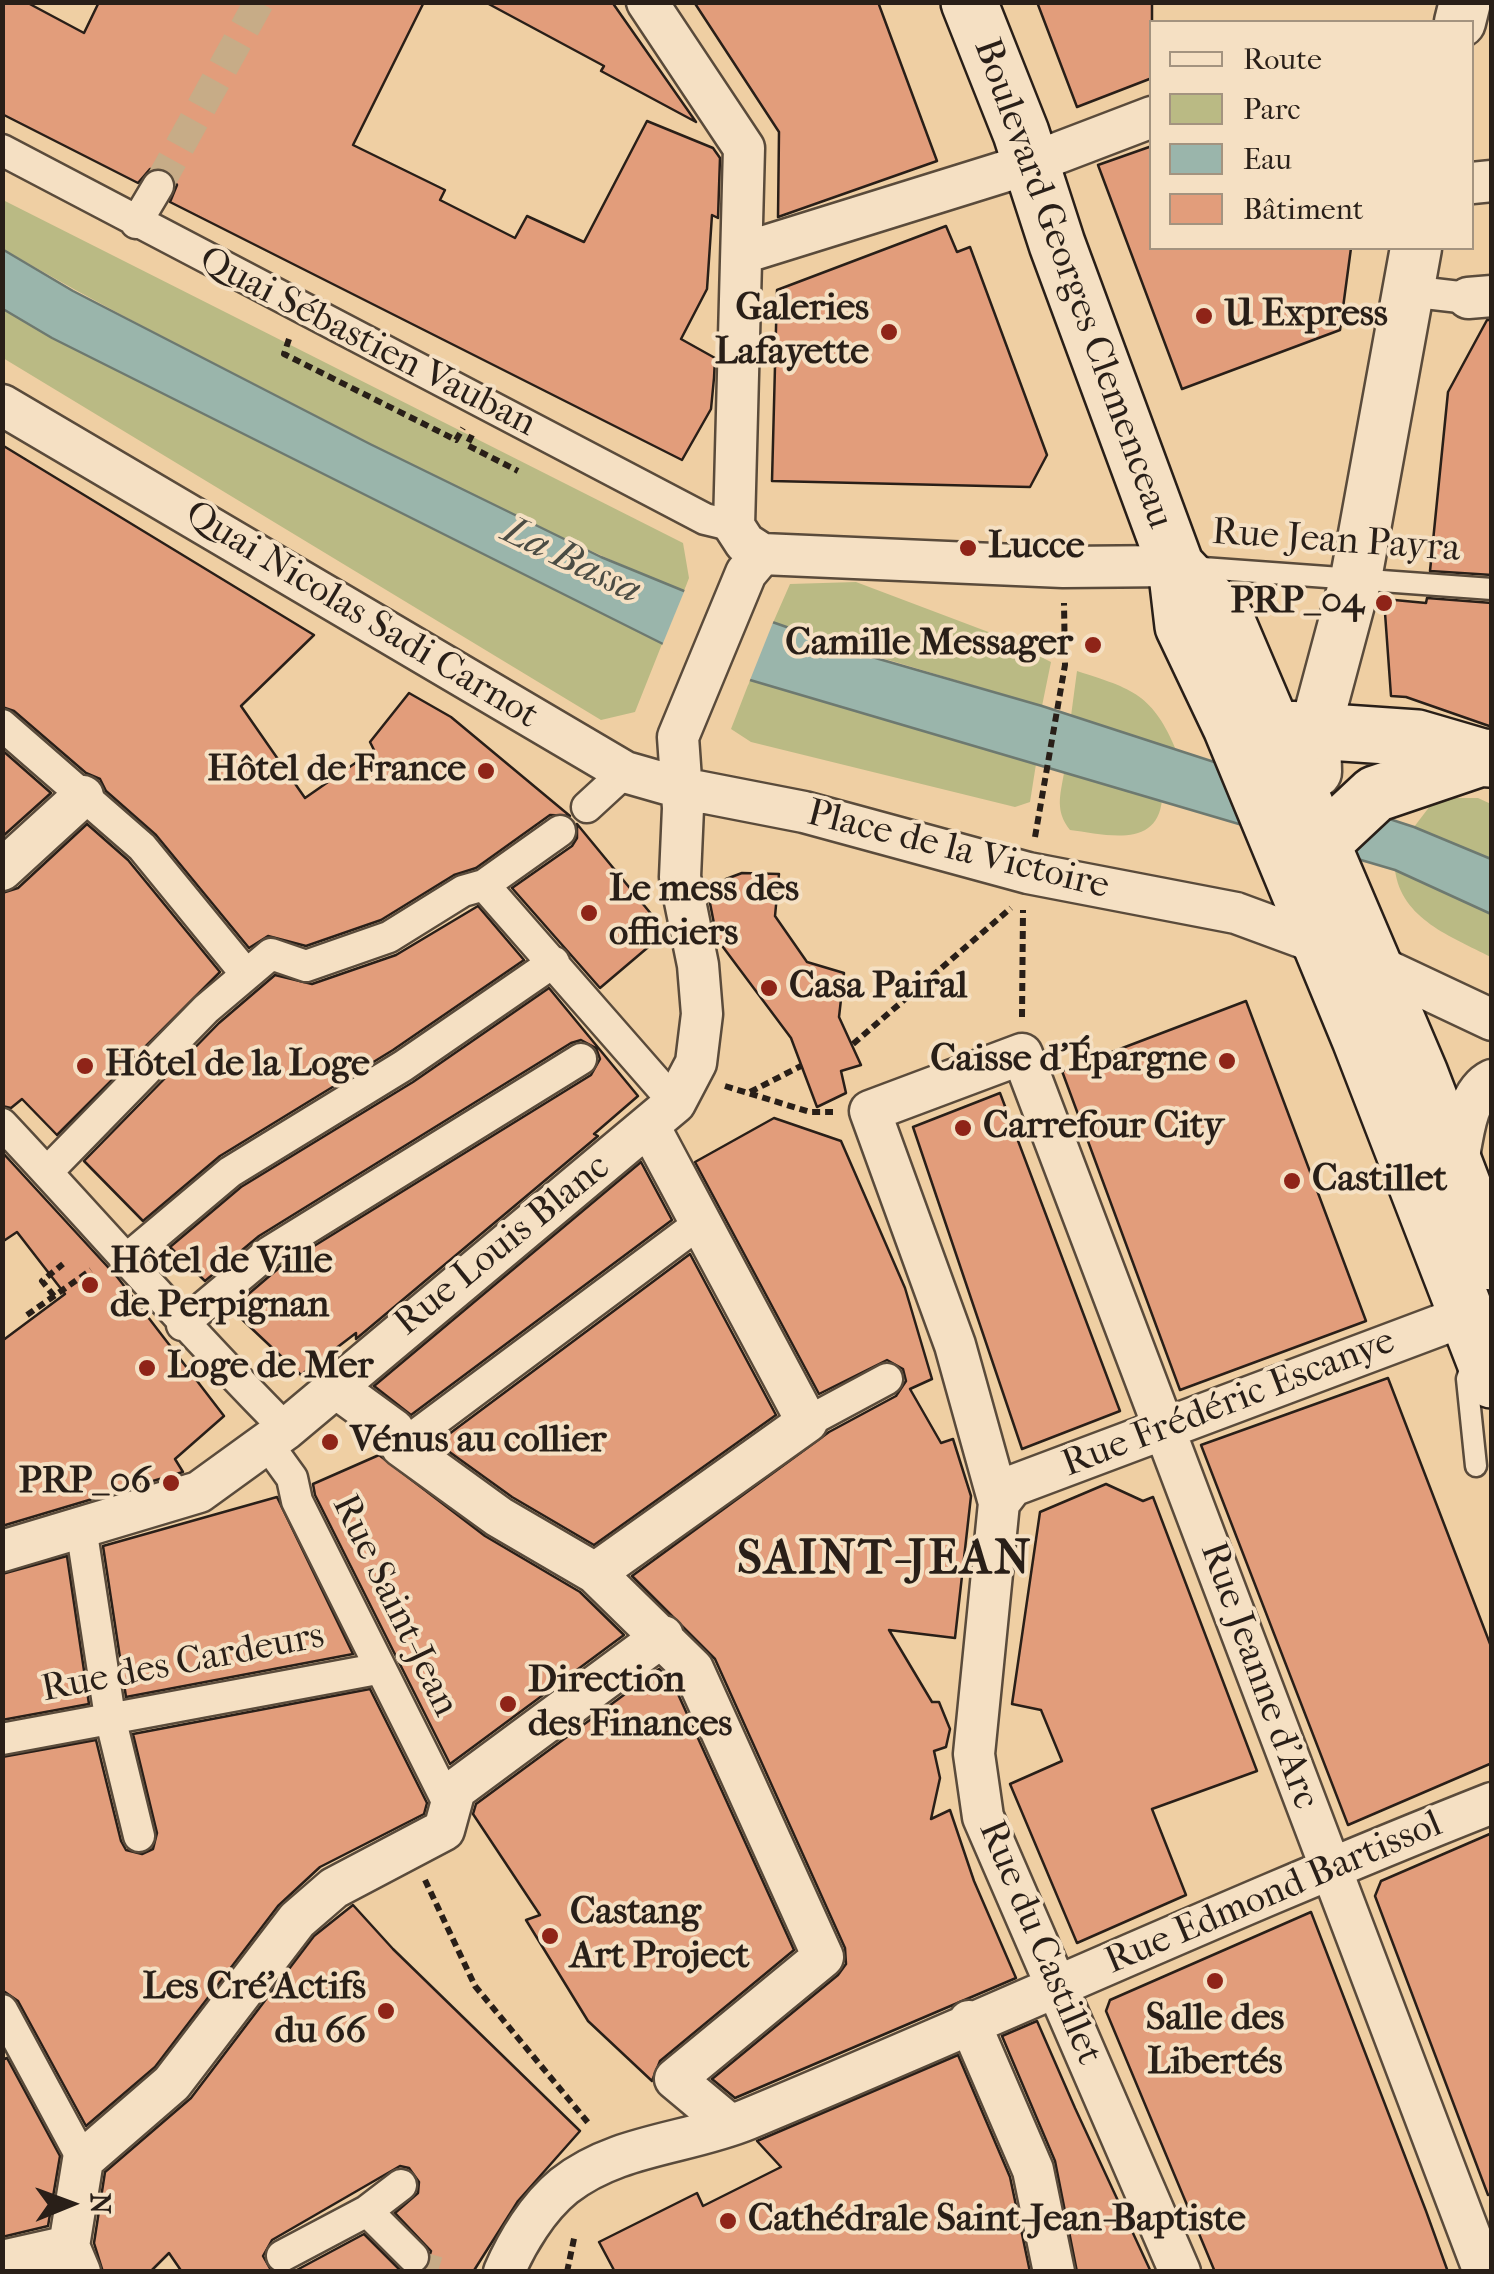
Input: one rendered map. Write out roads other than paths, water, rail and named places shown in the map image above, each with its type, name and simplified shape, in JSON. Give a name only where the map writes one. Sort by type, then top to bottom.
[{"type":"main road","name":"Boulevard Georges Clemenceau","points":[[969,2],[1176,566],[1183,626],[1290,767],[1305,858],[1342,949]]},
{"type":"main road","points":[[1290,767],[1418,738],[1488,758]]},
{"type":"main road","points":[[1305,858],[1374,794],[1488,758]]},
{"type":"main road","points":[[1342,949],[1474,1176],[1492,1262]]},
{"type":"main road","points":[[1342,949],[1479,1347]]},
{"type":"street","points":[[647,2],[744,148],[748,551],[678,737],[682,788],[680,876],[698,965],[702,1014],[672,1102],[701,1222],[807,1422]]},
{"type":"street","points":[[743,253],[1029,164],[1149,119]]},
{"type":"street","name":"Quai Sébastien Vauban","points":[[2,150],[706,519],[748,551],[1063,567],[1176,566]]},
{"type":"street","points":[[136,223],[158,186]]},
{"type":"street","points":[[1290,767],[1356,578],[1412,270],[1480,297]]},
{"type":"street","name":"Quai Nicolas Sadi Carnot","points":[[2,405],[625,772],[682,788]]},
{"type":"street","points":[[2,725],[142,847],[246,974]]},
{"type":"street","points":[[587,807],[625,772]]},
{"type":"street","name":"Place de la Victoire","points":[[682,788],[804,812],[1028,873],[1236,913],[1342,949],[1492,1020]]},
{"type":"street","points":[[2,870],[83,796]]},
{"type":"street","points":[[49,1170],[246,974],[271,954],[306,966],[390,937],[463,891],[484,885],[560,831]]},
{"type":"street","points":[[1236,913],[1305,858]]},
{"type":"street","points":[[484,885],[554,962],[602,1048],[672,1102]]},
{"type":"street","points":[[129,1257],[230,1172],[403,1066],[554,962]]},
{"type":"street","points":[[182,1324],[269,1252],[602,1048]]},
{"type":"street","name":"Rue Jeanne d'Arc","points":[[875,1125],[1027,1066],[1484,2272]]},
{"type":"street","points":[[1474,1176],[1466,1119],[1484,1084],[1492,1080]]},
{"type":"street","name":"Rue Louis Blanc","points":[[2,1550],[199,1492],[276,1436],[672,1102]]},
{"type":"street","name":"Rue Saint-Jean","points":[[2,1124],[129,1257],[276,1436],[296,1501],[378,1669],[453,1799]]},
{"type":"street","name":"Rue du Castillet","points":[[875,1125],[955,1345],[1000,1503],[974,1754],[983,1817],[1180,2272]]},
{"type":"street","points":[[401,1446],[701,1222]]},
{"type":"street","name":"Rue Frédéric Escanye","points":[[1000,1503],[1012,1486],[1166,1426],[1479,1347]]},
{"type":"street","points":[[595,1573],[807,1422],[887,1379]]},
{"type":"street","points":[[334,1386],[394,1430],[401,1446],[499,1518],[595,1573],[664,1636],[693,1670],[823,1957],[675,2079],[730,2126]]},
{"type":"street","points":[[81,1527],[110,1717],[140,1836]]},
{"type":"street","points":[[83,2160],[172,2082],[297,1920],[334,1888],[444,1830],[453,1799],[664,1636]]},
{"type":"street","name":"Rue des Cardeurs","points":[[2,1739],[378,1669]]},
{"type":"street","name":"Rue Edmond Bartissol","points":[[504,2272],[517,2242],[563,2187],[616,2157],[730,2126],[1329,1867],[1492,1803]]},
{"type":"street","points":[[2,2010],[83,2160],[74,2258],[2,2261]]},
{"type":"street","points":[[969,2021],[1033,2170],[1054,2272]]},
{"type":"street","points":[[282,2256],[367,2211],[402,2185]]},
{"type":"street","points":[[367,2211],[413,2257]]},
{"type":"lane","name":"Rue Jean Payra","points":[[1176,566],[1492,589]]},
{"type":"lane","points":[[1476,1466],[1466,1379],[1479,1347]]},
{"type":"water","name":"La Bassa","points":[[2,249],[73,291],[370,444],[601,557],[684,591],[872,657],[1042,706],[1414,827],[1491,859],[1491,914],[1395,870],[750,680],[663,644],[52,338],[3,309]]},
{"type":"tunnel","points":[[158,186],[259,2]]},
{"type":"tunnel","points":[[413,2257],[422,2267],[438,2272]]},
{"type":"place","name":"U Express","points":[[1204,316]]},
{"type":"place","name":"Galeries Lafayette","points":[[889,332]]},
{"type":"place","name":"Lucce","points":[[968,548]]},
{"type":"place","name":"PRP_04","points":[[1384,603]]},
{"type":"place","name":"Camille Messager","points":[[1093,645]]},
{"type":"place","name":"Hôtel de France","points":[[486,771]]},
{"type":"place","name":"Le mess des officiers","points":[[589,913]]},
{"type":"place","name":"Casa Pairal","points":[[769,988]]},
{"type":"place","name":"Caisse d'Épargne","points":[[1227,1061]]},
{"type":"place","name":"Hôtel de la Loge","points":[[85,1066]]},
{"type":"place","name":"Carrefour City","points":[[963,1128]]},
{"type":"place","name":"Castillet","points":[[1292,1181]]},
{"type":"place","name":"Hôtel de Ville de Perpignan","points":[[90,1285]]},
{"type":"place","name":"Loge de Mer","points":[[147,1368]]},
{"type":"place","name":"Vénus au collier","points":[[330,1442]]},
{"type":"place","name":"PRP_06","points":[[171,1483]]},
{"type":"place","name":"Direction des Finances","points":[[508,1704]]},
{"type":"place","name":"Castang Art Project","points":[[550,1936]]},
{"type":"place","name":"Salle des Libertés","points":[[1215,1981]]},
{"type":"place","name":"Les Cré'Actifs du 66","points":[[386,2011]]},
{"type":"place","name":"Cathédrale Saint-Jean-Baptiste","points":[[728,2221]]},
{"type":"district","name":"SAINT-JEAN","points":[[885,1561]]}]
